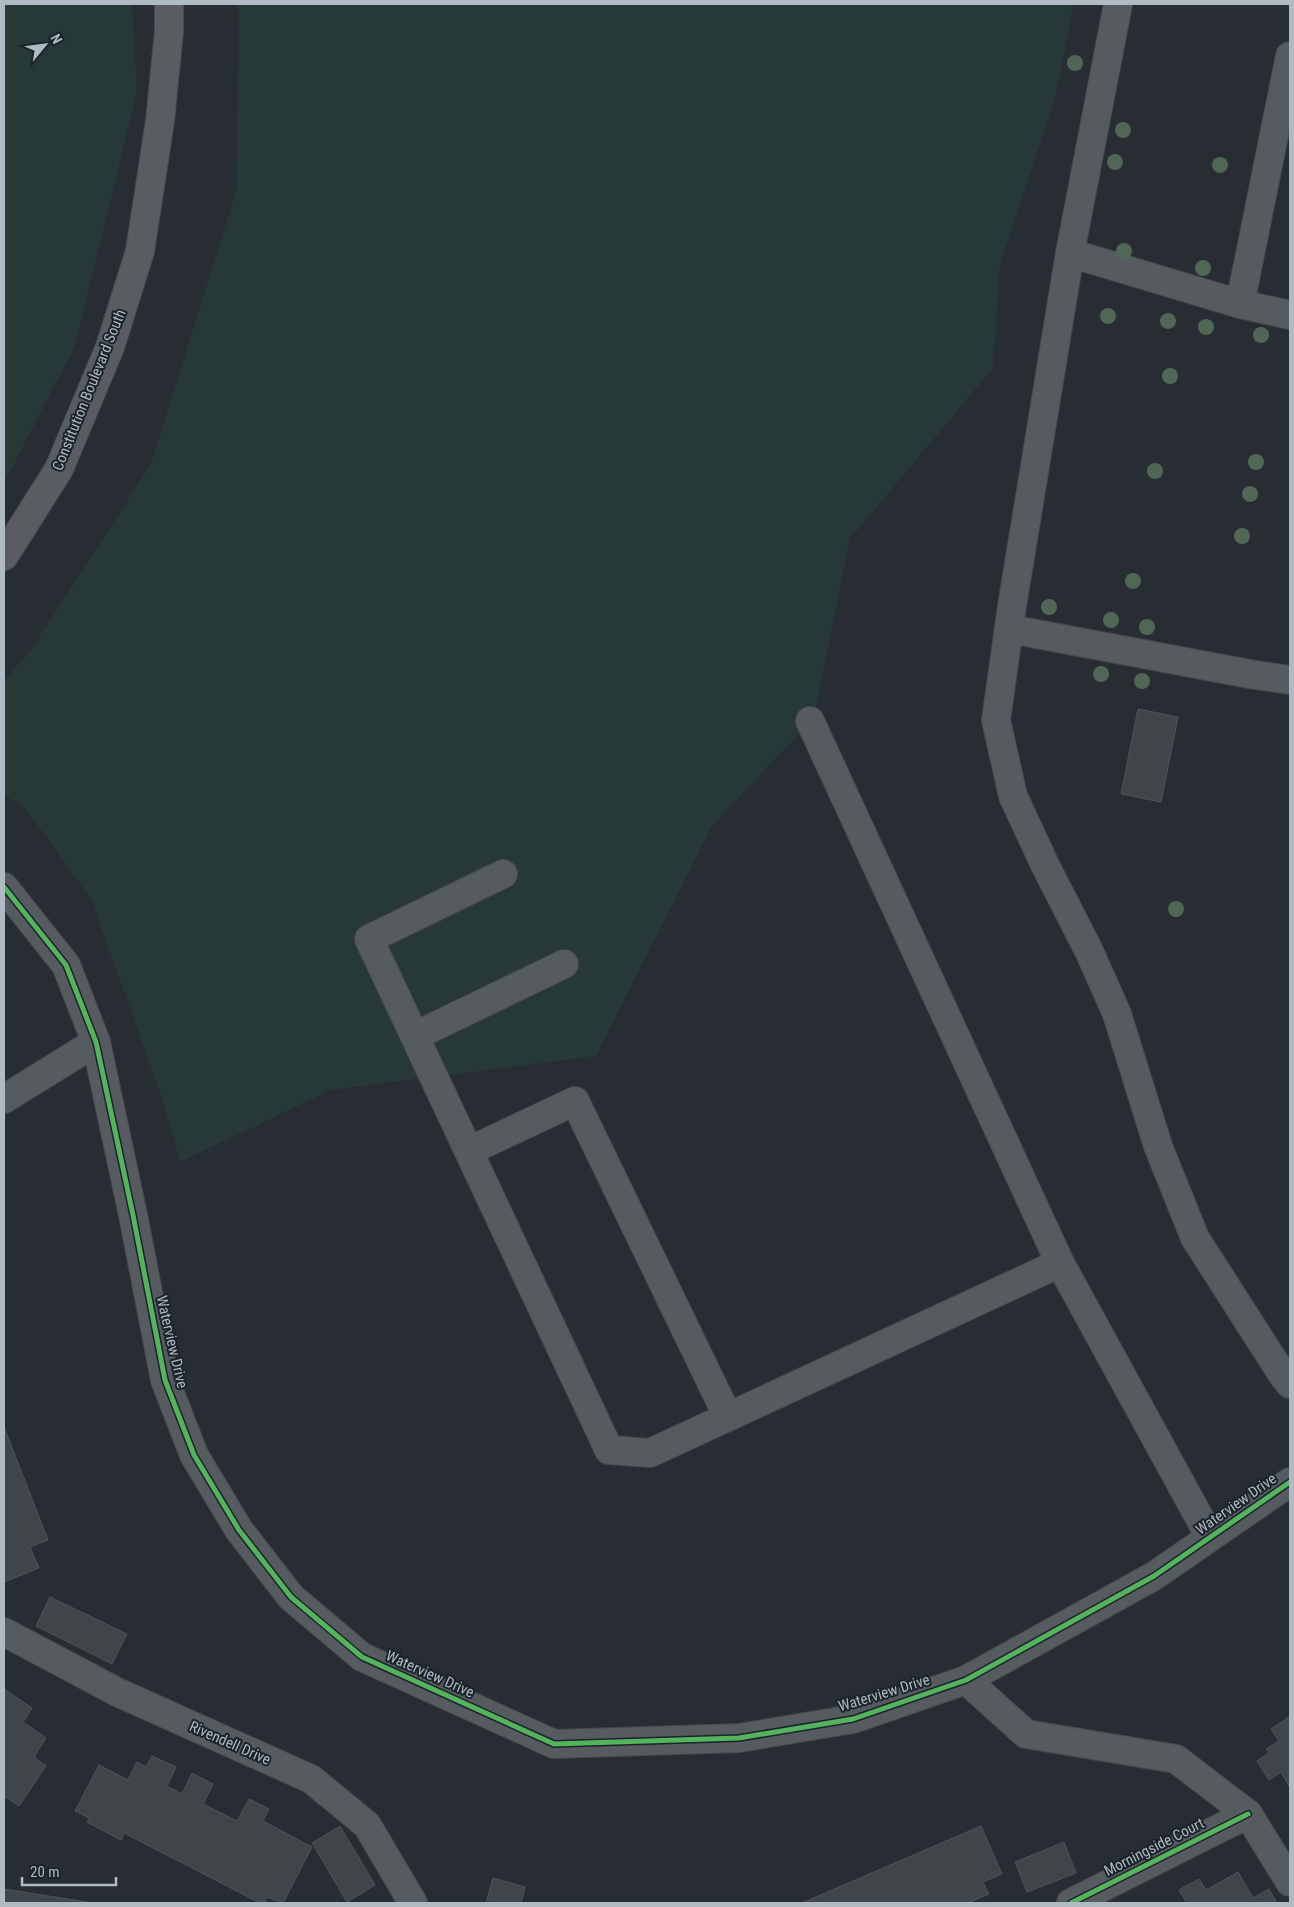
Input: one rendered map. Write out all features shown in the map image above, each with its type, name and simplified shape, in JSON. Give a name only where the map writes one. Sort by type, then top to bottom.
[{"type":"main road","name":"Constitution Boulevard South","points":[[4,556],[59,469],[110,347],[140,251],[160,121],[169,31],[169,4]]},
{"type":"street","points":[[1118,4],[1070,253],[996,720],[1013,796],[1045,865],[1089,951],[1117,1014],[1158,1146],[1195,1238],[1290,1384]]},
{"type":"street","points":[[1240,304],[1290,56]]},
{"type":"street","points":[[1070,253],[1240,304],[1290,315]]},
{"type":"street","points":[[1010,629],[1290,680]]},
{"type":"street","points":[[810,721],[1060,1263],[1210,1537]]},
{"type":"street","points":[[503,874],[369,939],[609,1450],[650,1453],[1060,1263]]},
{"type":"street","name":"Waterview Drive","points":[[4,887],[66,965],[96,1042],[133,1215],[164,1380],[194,1454],[239,1530],[291,1597],[362,1657],[554,1744],[739,1738],[852,1719],[966,1680],[1154,1576],[1290,1482]]},
{"type":"street","points":[[415,1036],[564,964]]},
{"type":"street","points":[[4,1099],[96,1042]]},
{"type":"street","points":[[469,1151],[575,1101],[728,1417]]},
{"type":"street","name":"Rivendell Drive","points":[[4,1632],[117,1692],[312,1779],[367,1825],[413,1903]]},
{"type":"street","points":[[966,1680],[1026,1734],[1176,1760],[1248,1814],[1290,1882]]},
{"type":"street","name":"Morningside Court","points":[[1072,1903],[1248,1814]]},
{"type":"shaded area","points":[[4,4],[132,4],[137,92],[75,346],[4,483]]},
{"type":"shaded area","points":[[238,4],[1074,4],[1056,96],[1000,266],[993,368],[850,539],[814,718],[712,826],[596,1056],[331,1090],[180,1162],[162,1098],[91,899],[26,809],[4,795],[4,681],[31,650],[151,464],[237,188]]},
{"type":"building","points":[[1138,709],[1178,717],[1161,802],[1121,794]]},
{"type":"building","points":[[4,1427],[48,1540],[30,1547],[39,1568],[4,1582]]},
{"type":"building","points":[[50,1597],[127,1634],[112,1664],[36,1626]]},
{"type":"building","points":[[4,1689],[32,1708],[23,1722],[46,1738],[34,1757],[46,1766],[19,1806],[4,1796]]},
{"type":"building","points":[[1290,1716],[1289,1786],[1281,1772],[1269,1780],[1257,1761],[1269,1753],[1266,1749],[1279,1741],[1271,1729]]},
{"type":"building","points":[[152,1756],[176,1767],[167,1786],[182,1794],[192,1773],[213,1784],[203,1804],[237,1821],[249,1799],[269,1809],[263,1821],[312,1847],[283,1903],[267,1897],[264,1903],[260,1903],[124,1833],[121,1840],[87,1822],[89,1818],[75,1811],[99,1765],[128,1780],[137,1762],[146,1767]]},
{"type":"building","points":[[340,1826],[375,1885],[347,1902],[312,1843]]},
{"type":"building","points":[[981,1826],[1002,1874],[983,1882],[989,1894],[968,1903],[802,1903]]},
{"type":"building","points":[[1064,1842],[1076,1873],[1027,1892],[1015,1862]]},
{"type":"building","points":[[1238,1872],[1253,1898],[1269,1889],[1277,1903],[1187,1903],[1179,1890],[1199,1879],[1206,1890]]},
{"type":"building","points":[[493,1878],[525,1887],[521,1903],[486,1903]]},
{"type":"building","points":[[4,1889],[93,1903],[4,1903]]},
{"type":"cycle path","points":[[4,887],[66,965],[96,1042],[133,1215],[165,1380],[194,1455],[239,1530],[291,1597],[362,1657],[554,1744],[739,1738],[853,1719],[966,1680],[1154,1576],[1290,1482]]},
{"type":"cycle path","points":[[1071,1903],[1248,1814]]}]
